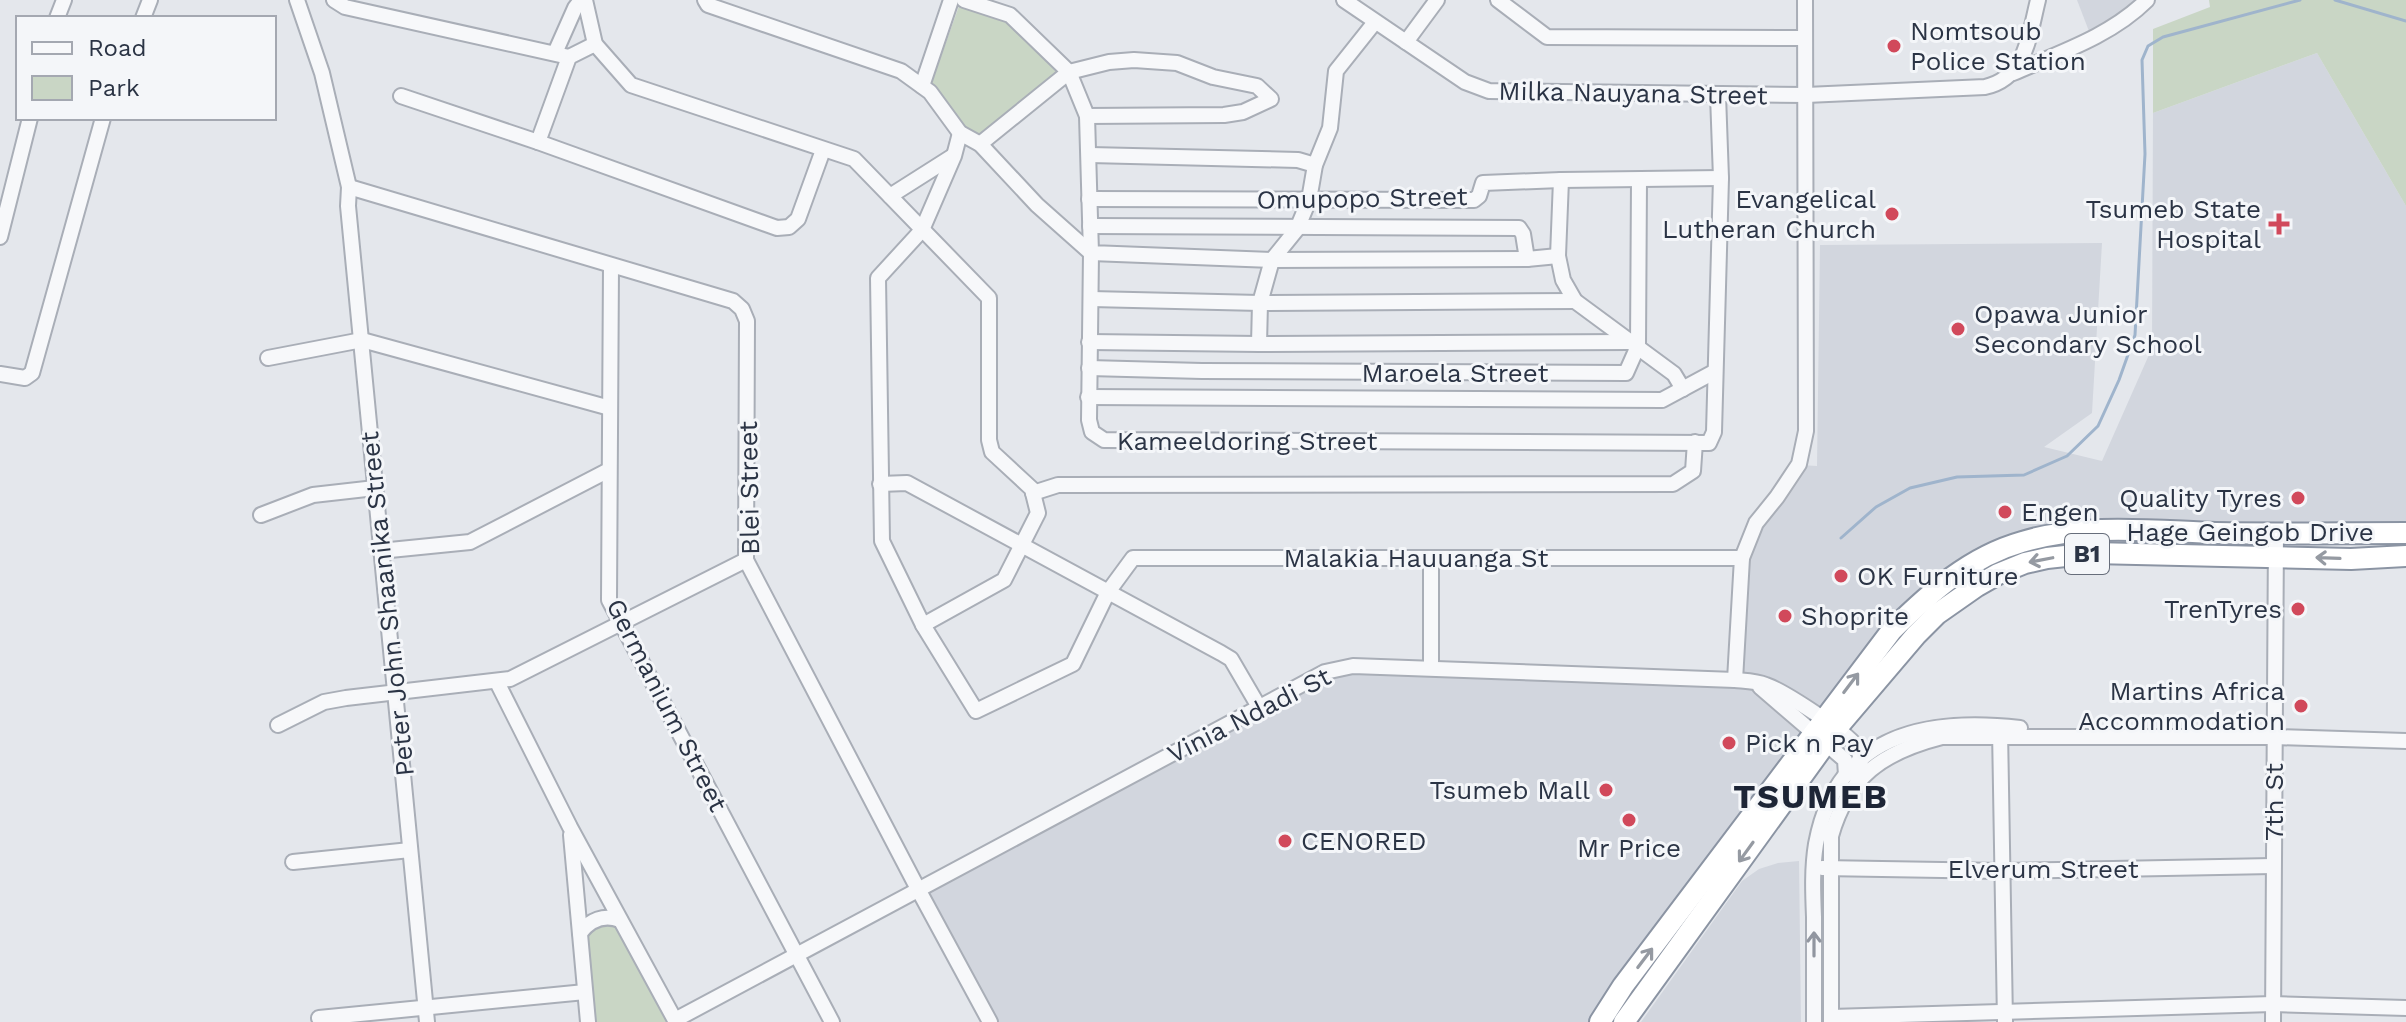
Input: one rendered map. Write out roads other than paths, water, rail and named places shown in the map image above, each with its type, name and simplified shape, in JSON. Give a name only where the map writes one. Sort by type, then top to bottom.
[{"type":"highway","name":"Hage Geingob Drive","points":[[1624,1022],[1892,630],[1933,590],[1986,556],[2021,542],[2092,531],[2406,533]]},
{"type":"highway","name":"Hage Geingob Drive","points":[[1600,1022],[1623,986],[1824,732],[1937,614],[1977,586],[2025,563],[2093,553],[2351,559],[2406,556]]},
{"type":"street","name":"Peter John Shaanika Street","points":[[297,0],[322,73],[349,187],[348,206],[380,551],[426,1015]]},
{"type":"street","points":[[334,0],[345,7],[368,6],[562,55],[595,44]]},
{"type":"street","points":[[538,142],[575,8],[583,0],[595,44],[631,85],[854,159],[989,298],[989,440],[992,452],[1032,489],[1038,513],[1004,580],[923,625]]},
{"type":"street","points":[[705,0],[708,5],[901,71],[930,92],[960,133],[980,144],[1037,205],[1091,253],[1272,260],[1527,259],[1558,256]]},
{"type":"street","points":[[922,86],[951,0]]},
{"type":"street","points":[[964,0],[1010,15],[1069,72]]},
{"type":"street","name":"Milka Nauyana Street","points":[[1344,0],[1465,82],[1489,91],[1806,95],[1985,87],[2000,84],[2013,73]]},
{"type":"street","points":[[1406,42],[1437,0]]},
{"type":"street","points":[[1498,0],[1547,37],[1805,38]]},
{"type":"street","points":[[1735,680],[1742,558],[1756,523],[1799,464],[1806,431],[1805,0]]},
{"type":"street","points":[[2013,73],[2027,44],[2038,0]]},
{"type":"street","points":[[2013,73],[2092,39],[2125,20],[2147,0]]},
{"type":"street","points":[[1259,344],[1260,303],[1272,260],[1297,229],[1309,200],[1315,165],[1330,128],[1336,71],[1375,22]]},
{"type":"street","points":[[980,144],[1069,72],[1109,62],[1177,63],[1213,77],[1257,86],[1271,99],[1243,112],[1224,115],[1087,116]]},
{"type":"street","name":"Kameeldoring Street","points":[[1069,72],[1087,116],[1091,253],[1089,420],[1092,432],[1104,440],[1570,444],[1695,442]]},
{"type":"street","points":[[1033,493],[1058,485],[1673,484],[1693,471],[1695,442],[1709,443],[1712,438],[1721,178],[1718,95]]},
{"type":"street","points":[[401,96],[777,228],[789,227],[798,219],[823,150]]},
{"type":"street","points":[[0,237],[29,120]]},
{"type":"street","points":[[0,374],[25,378],[32,373],[102,120]]},
{"type":"street","points":[[960,133],[954,156],[922,230],[878,278],[882,541],[923,625],[977,711],[1073,664],[1108,592]]},
{"type":"street","points":[[1090,155],[1298,160],[1315,165]]},
{"type":"street","points":[[890,196],[954,156]]},
{"type":"street","name":"Omupopo Street","points":[[1089,199],[1474,200],[1479,196],[1483,183],[1721,178]]},
{"type":"street","points":[[1561,180],[1558,256],[1563,280],[1575,301],[1678,378],[1683,389]]},
{"type":"street","points":[[1633,344],[1639,181]]},
{"type":"street","name":"Blei Street","points":[[349,187],[733,301],[742,309],[747,321],[746,560],[990,1022]]},
{"type":"street","points":[[1090,226],[1519,228],[1527,259]]},
{"type":"street","name":"Germanium Street","points":[[611,266],[608,594],[611,605],[832,1022]]},
{"type":"street","points":[[1091,299],[1260,303],[1575,301]]},
{"type":"street","points":[[268,358],[362,340],[610,408]]},
{"type":"street","points":[[1089,342],[1633,344]]},
{"type":"street","name":"Maroela Street","points":[[1089,368],[1626,373],[1633,344]]},
{"type":"street","points":[[1088,397],[1662,400],[1714,372]]},
{"type":"street","points":[[380,551],[470,542],[609,470]]},
{"type":"street","points":[[880,484],[907,483],[1231,659],[1259,707]]},
{"type":"street","points":[[261,515],[313,495],[375,488]]},
{"type":"street","name":"7th St","points":[[2273,1022],[2276,534]]},
{"type":"street","name":"Malakia Hauuanga St","points":[[1108,592],[1133,558],[1742,558]]},
{"type":"street","points":[[1431,558],[1431,668]]},
{"type":"street","points":[[278,725],[324,702],[510,679],[746,560]]},
{"type":"street","name":"Vinia Ndadi St","points":[[676,1021],[1325,672],[1353,666],[1755,682],[1824,732],[1856,766]]},
{"type":"street","points":[[497,682],[570,827],[676,1021]]},
{"type":"street","points":[[2406,741],[2092,737],[1942,726],[1920,729],[1856,766],[1836,816],[1831,836],[1831,1019],[2005,1018],[2273,1004],[2406,1008]]},
{"type":"street","points":[[2000,731],[2005,1018]]},
{"type":"street","points":[[1814,1022],[1813,867],[1821,821],[1829,802],[1867,749],[1880,754]]},
{"type":"street","points":[[570,827],[588,1022]]},
{"type":"street","points":[[293,862],[410,850]]},
{"type":"street","name":"Elverum Street","points":[[1813,867],[2002,871],[2273,866]]},
{"type":"street","points":[[580,933],[591,921],[600,918],[611,916],[620,920]]},
{"type":"street","points":[[319,1018],[426,1015],[585,992]]},
{"type":"waterway","points":[[1841,538],[1876,507],[1910,488],[1957,477],[2024,475],[2067,456],[2098,426],[2135,335],[2145,154],[2142,60],[2148,46],[2163,37],[2300,0]]},
{"type":"waterway","points":[[2335,0],[2406,21]]},
{"type":"place","name":"Nomtsoub Police Station","points":[[1894,46]]},
{"type":"place","name":"Evangelical Lutheran Church","points":[[1892,214]]},
{"type":"place","name":"Tsumeb State Hospital","points":[[2279,224]]},
{"type":"place","name":"Opawa Junior Secondary School","points":[[1958,329]]},
{"type":"place","name":"Quality Tyres","points":[[2298,498]]},
{"type":"place","name":"Engen","points":[[2005,512]]},
{"type":"place","name":"OK Furniture","points":[[1841,576]]},
{"type":"place","name":"TrenTyres","points":[[2298,609]]},
{"type":"place","name":"Shoprite","points":[[1785,616]]},
{"type":"place","name":"Martins Africa Accommodation","points":[[2301,706]]},
{"type":"place","name":"Pick n Pay","points":[[1729,743]]},
{"type":"place","name":"Tsumeb Mall","points":[[1606,790]]},
{"type":"place","name":"Mr Price","points":[[1629,820]]},
{"type":"place","name":"CENORED","points":[[1285,841]]},
{"type":"district","name":"TSUMEB","points":[[1811,796]]}]
